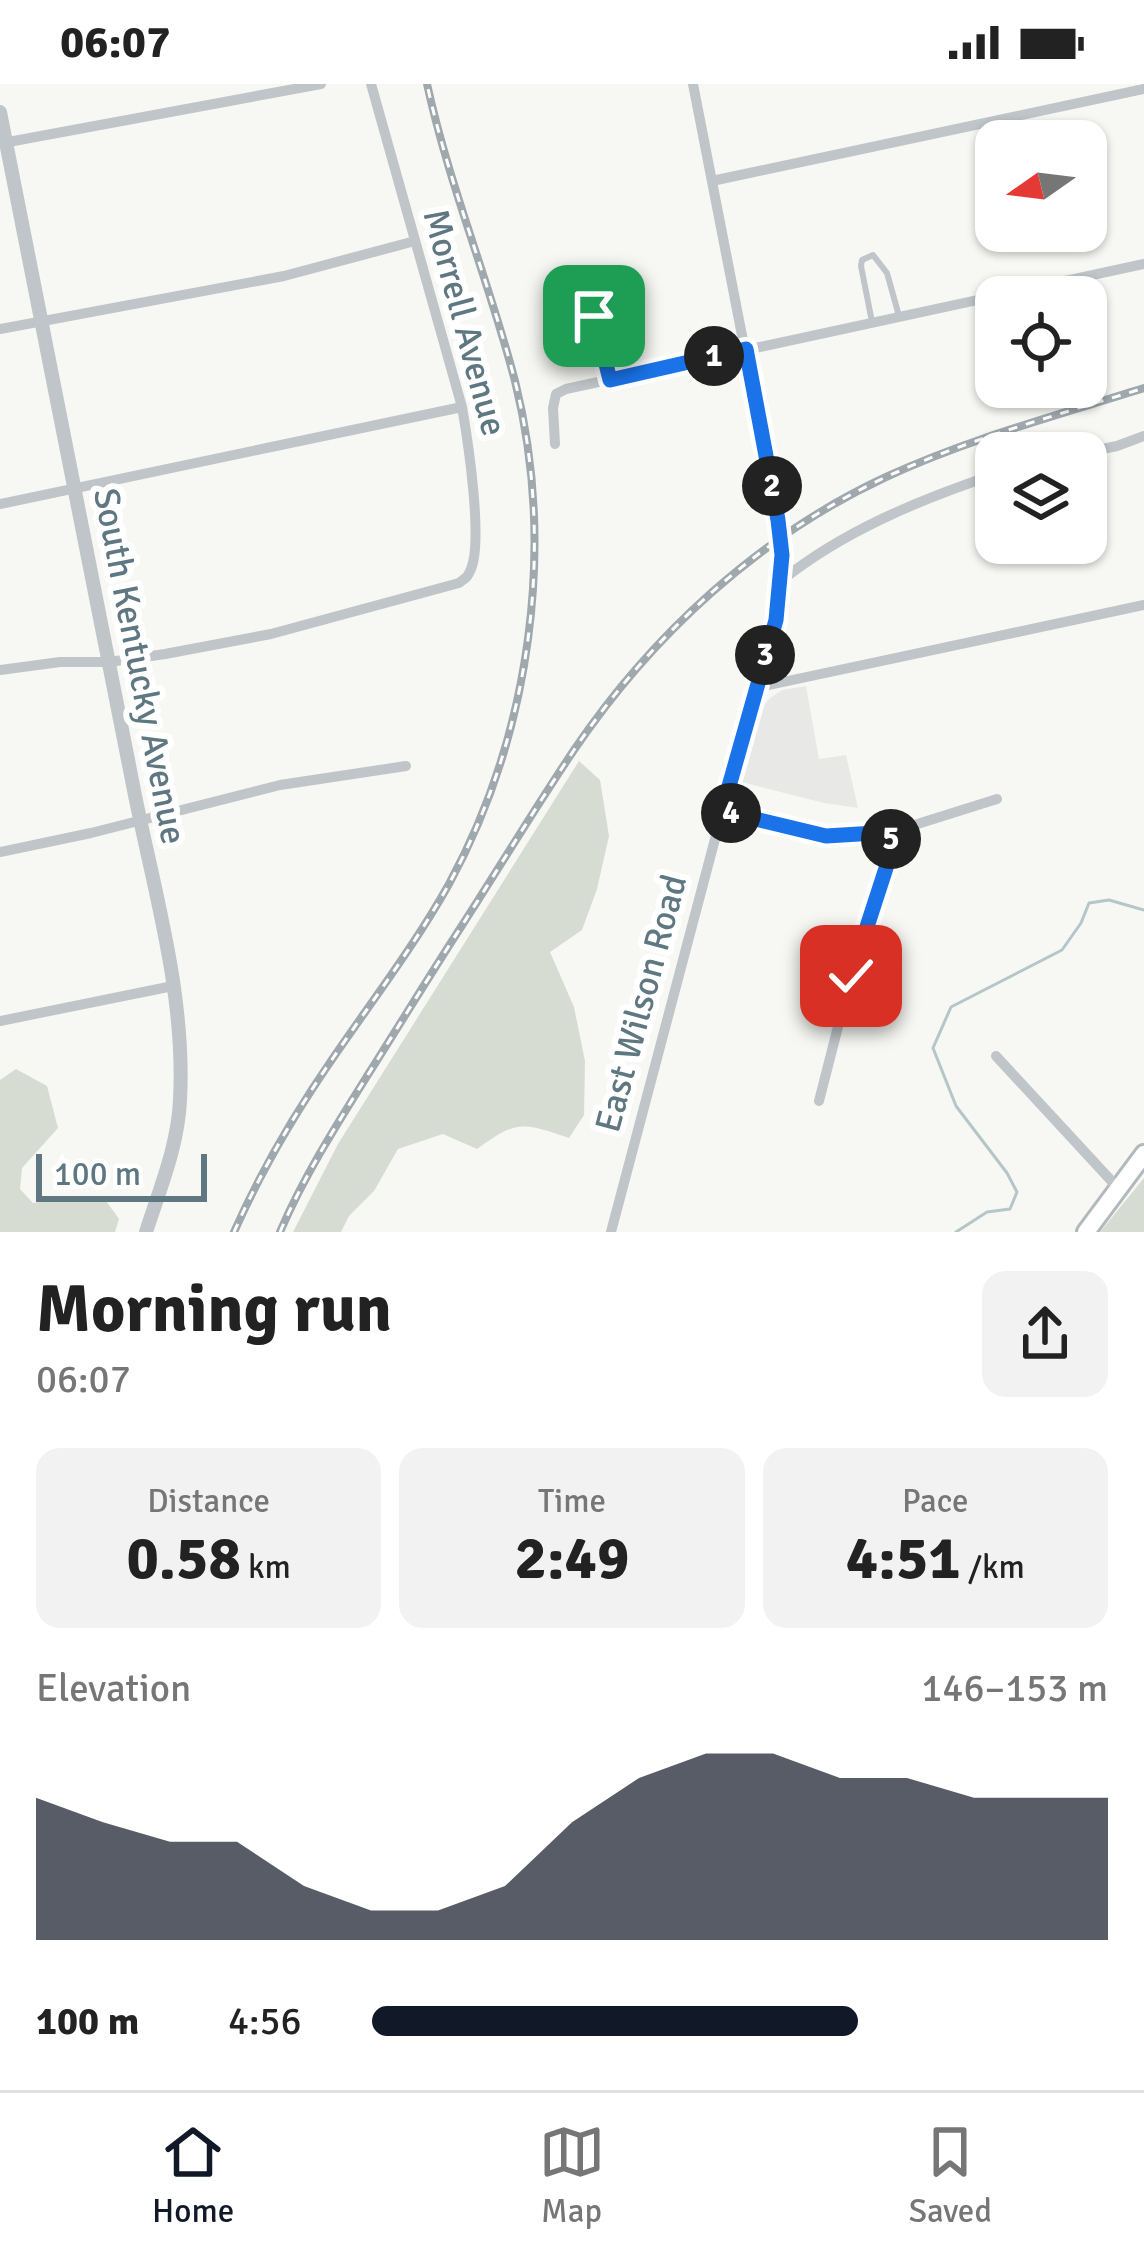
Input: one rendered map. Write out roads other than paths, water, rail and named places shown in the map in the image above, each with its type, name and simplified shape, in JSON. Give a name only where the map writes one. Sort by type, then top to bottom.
[{"type":"main road","points":[[1086,1232],[1144,1154]]},
{"type":"street","points":[[3,143],[321,84]]},
{"type":"street","name":"Morrell Avenue","points":[[109,662],[271,634],[466,578],[474,560],[474,530],[471,462],[462,407],[371,84]]},
{"type":"street","name":"East Wilson Road","points":[[611,1232],[776,620],[781,581],[778,520],[693,84]]},
{"type":"street","points":[[712,182],[1144,89]]},
{"type":"street","name":"South Kentucky Avenue","points":[[0,112],[173,986],[180,1104],[166,1174],[146,1232]]},
{"type":"street","points":[[0,329],[284,276],[415,241]]},
{"type":"street","points":[[555,444],[556,394],[1144,264]]},
{"type":"street","points":[[0,504],[462,407]]},
{"type":"street","points":[[1107,448],[1144,436]]},
{"type":"street","points":[[781,581],[842,539],[975,481]]},
{"type":"street","points":[[755,688],[1144,605]]},
{"type":"street","points":[[0,670],[59,662],[109,662]]},
{"type":"street","points":[[0,852],[280,785],[406,766]]},
{"type":"street","points":[[722,811],[826,836],[892,832],[997,799]]},
{"type":"street","points":[[819,1101],[851,976],[888,862],[892,832]]},
{"type":"street","points":[[0,1021],[173,986]]},
{"type":"street","points":[[996,1055],[1118,1188]]},
{"type":"lane","points":[[872,322],[861,266],[862,260],[873,255],[887,272],[898,316]]},
{"type":"lane","points":[[594,316],[610,380]]},
{"type":"waterway","points":[[956,1232],[987,1212],[1010,1209],[1017,1192],[956,1106],[933,1048],[951,1007],[1062,950],[1089,903],[1109,900],[1144,910]]},
{"type":"railway","points":[[234,1232],[292,1121],[449,884],[500,765],[528,638],[534,508],[527,444],[505,344],[427,84]]},
{"type":"railway","points":[[280,1232],[333,1131],[560,772],[605,708],[674,629],[752,559],[839,501],[917,463],[981,439],[1144,388]]}]
